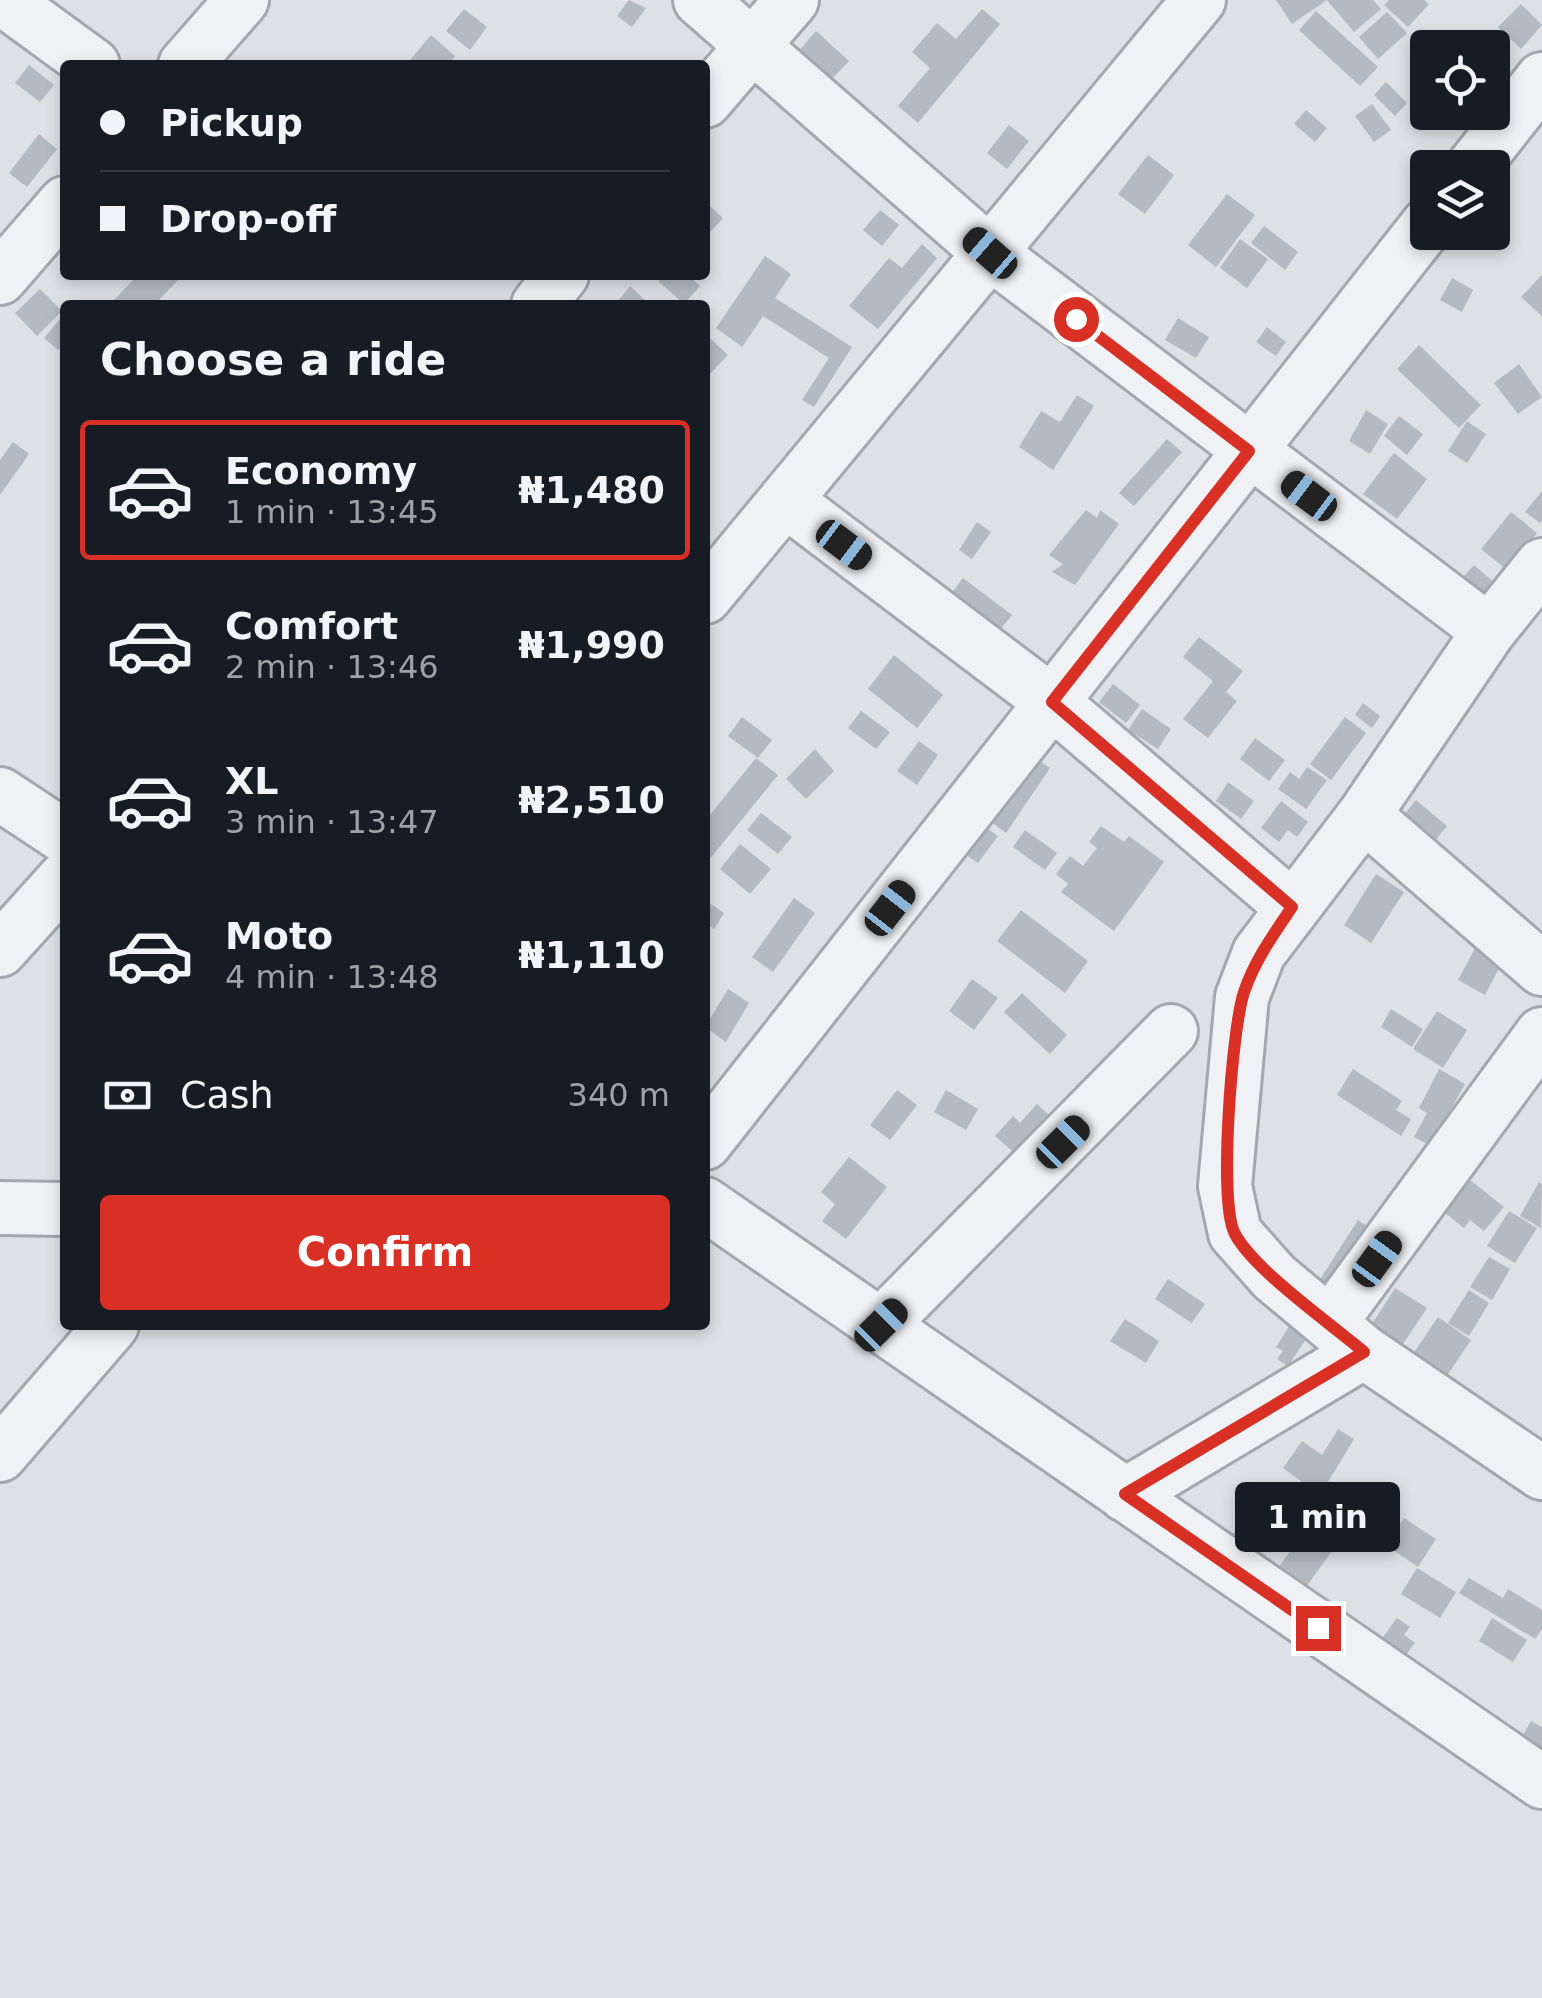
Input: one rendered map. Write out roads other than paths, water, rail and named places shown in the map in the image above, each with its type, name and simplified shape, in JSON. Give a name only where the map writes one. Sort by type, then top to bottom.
[{"type":"street","points":[[4,0],[87,60]]},
{"type":"street","points":[[190,60],[242,0]]},
{"type":"street","points":[[700,0],[990,253],[1489,631]]},
{"type":"street","points":[[710,95],[792,0]]},
{"type":"street","points":[[710,591],[1199,0]]},
{"type":"street","points":[[1486,150],[1542,78]]},
{"type":"street","points":[[0,278],[60,209]]},
{"type":"street","points":[[710,1137],[1410,247]]},
{"type":"street","points":[[542,300],[558,280]]},
{"type":"street","points":[[786,500],[1052,702],[1292,907]]},
{"type":"street","points":[[1542,565],[1489,631],[1364,815],[1259,953],[1242,996],[1225,1186],[1234,1233],[1274,1277],[1347,1338],[1542,1473]]},
{"type":"street","points":[[0,794],[60,834]]},
{"type":"street","points":[[1364,815],[1542,969]]},
{"type":"street","points":[[0,950],[60,884]]},
{"type":"street","points":[[881,1325],[1170,1031]]},
{"type":"street","points":[[1125,1494],[1347,1338],[1542,1034]]},
{"type":"street","points":[[710,1207],[1542,1782]]},
{"type":"street","points":[[0,1208],[60,1209]]},
{"type":"street","points":[[0,1455],[108,1330]]}]
